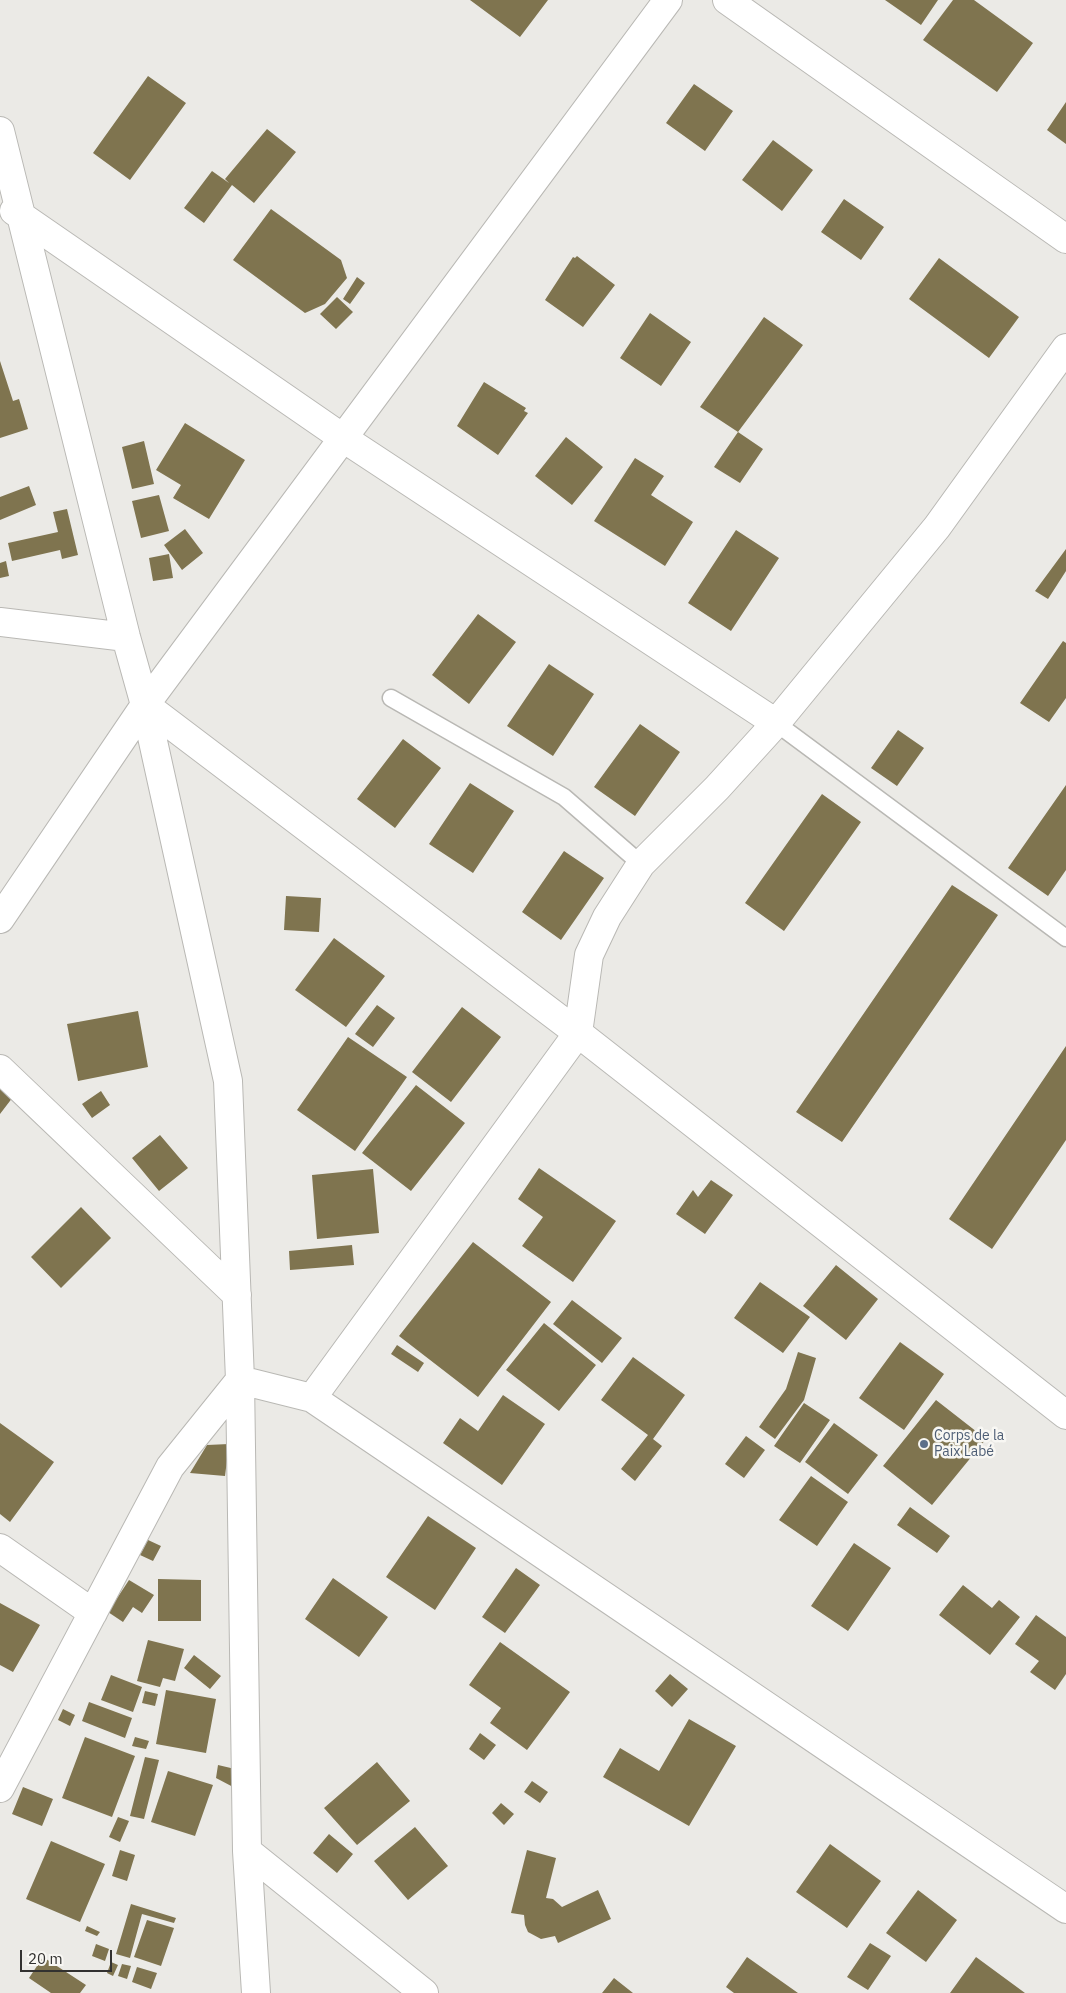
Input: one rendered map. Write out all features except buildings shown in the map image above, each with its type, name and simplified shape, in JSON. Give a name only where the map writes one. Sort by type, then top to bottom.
[{"type":"street","points":[[0,919],[145,705],[668,0]]},
{"type":"street","points":[[727,0],[1066,239]]},
{"type":"street","points":[[0,131],[10,209],[145,705],[228,1082],[240,1380],[247,1851],[256,1993]]},
{"type":"street","points":[[10,209],[343,438],[776,724]]},
{"type":"street","points":[[312,1398],[578,1033],[589,955],[607,917],[641,864],[776,724],[937,527],[1066,348]]},
{"type":"street","points":[[0,622],[126,638]]},
{"type":"street","points":[[145,705],[578,1033],[1066,1414]]},
{"type":"street","points":[[0,1070],[237,1295]]},
{"type":"street","points":[[240,1380],[312,1398],[1066,1909]]},
{"type":"street","points":[[0,1788],[170,1467],[240,1380]]},
{"type":"street","points":[[0,1548],[93,1613]]},
{"type":"street","points":[[247,1851],[424,1993]]},
{"type":"lane","points":[[391,698],[564,796],[641,864]]},
{"type":"lane","points":[[776,724],[1066,938]]},
{"type":"place","name":"Corps de la Paix Labé","points":[[924,1444]]}]
